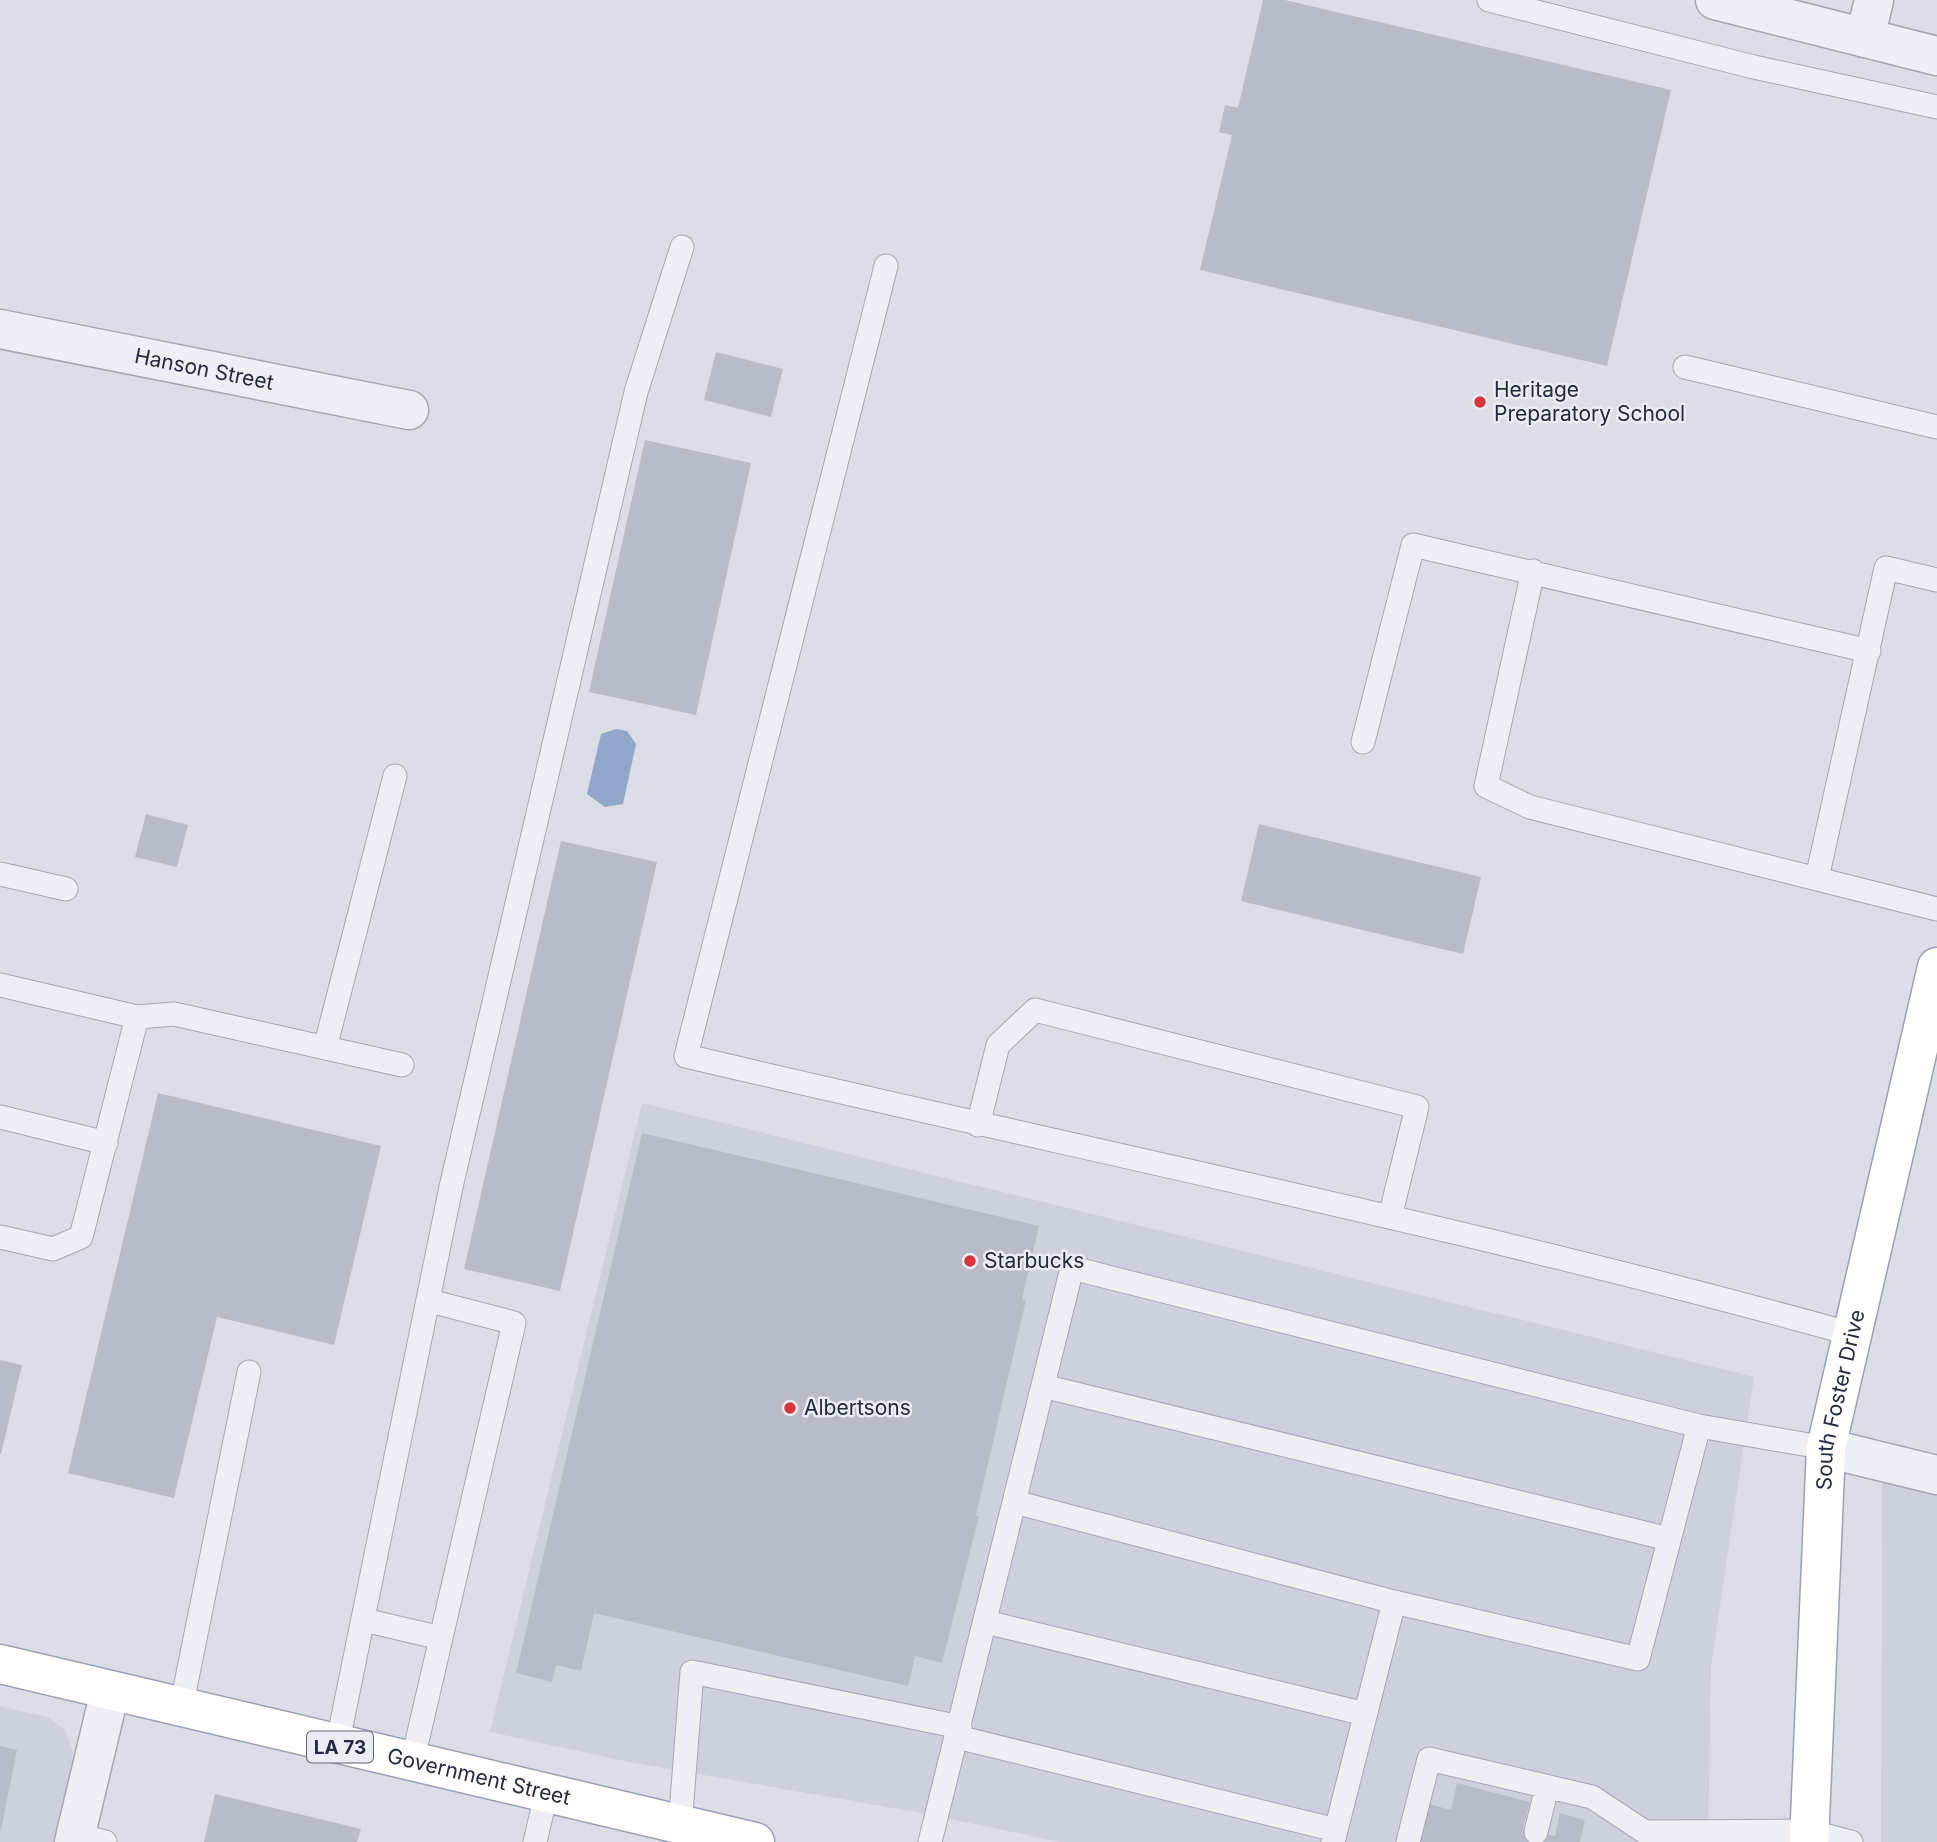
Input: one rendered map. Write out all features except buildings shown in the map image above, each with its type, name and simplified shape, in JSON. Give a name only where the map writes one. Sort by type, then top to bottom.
[{"type":"main road","name":"South Foster Drive","points":[[1809,1836],[1826,1448],[1937,967]]},
{"type":"main road","name":"Government Street","points":[[0,1664],[546,1795],[678,1834],[755,1842]]},
{"type":"street","points":[[1715,0],[1937,55]]},
{"type":"street","points":[[1866,38],[1874,0]]},
{"type":"street","name":"Hanson Street","points":[[0,329],[409,410]]},
{"type":"street","points":[[1826,1448],[1937,1475]]},
{"type":"street","points":[[85,1840],[110,1691]]},
{"type":"lane","points":[[1489,0],[1754,67],[1937,107]]},
{"type":"lane","points":[[337,1746],[452,1187],[636,392],[682,247]]},
{"type":"lane","points":[[886,266],[686,1056],[978,1125],[1390,1217],[1734,1301],[1852,1334]]},
{"type":"lane","points":[[1685,367],[1937,427]]},
{"type":"lane","points":[[1363,741],[1413,545],[1869,651]]},
{"type":"lane","points":[[1817,878],[1886,568],[1937,580]]},
{"type":"lane","points":[[1533,571],[1486,786],[1530,807],[1937,909]]},
{"type":"lane","points":[[325,1048],[395,776]]},
{"type":"lane","points":[[0,874],[66,889]]},
{"type":"lane","points":[[0,985],[137,1017],[174,1014],[402,1065]]},
{"type":"lane","points":[[978,1125],[998,1045],[1035,1010],[1418,1107],[1390,1217]]},
{"type":"lane","points":[[0,1237],[54,1249],[81,1237],[137,1017]]},
{"type":"lane","points":[[0,1116],[106,1143]]},
{"type":"lane","points":[[930,1842],[1072,1268],[1699,1426],[1826,1448]]},
{"type":"lane","points":[[412,1763],[514,1323],[430,1301]]},
{"type":"lane","points":[[181,1708],[249,1373]]},
{"type":"lane","points":[[1043,1386],[1669,1539]]},
{"type":"lane","points":[[1015,1502],[1394,1602],[1638,1659],[1699,1426]]},
{"type":"lane","points":[[678,1834],[692,1672],[959,1732],[1334,1836],[1394,1602]]},
{"type":"lane","points":[[364,1620],[440,1638]]},
{"type":"lane","points":[[986,1622],[1365,1714]]},
{"type":"lane","points":[[1408,1842],[1429,1759],[1592,1797],[1644,1837],[1809,1836],[1851,1842]]},
{"type":"lane","points":[[1536,1832],[1548,1787]]},
{"type":"lane","points":[[535,1842],[546,1795]]},
{"type":"shaded area","points":[[642,1103],[1754,1377],[1711,1667],[1708,1842],[1060,1842],[916,1812],[629,1762],[490,1732]]},
{"type":"shaded area","points":[[1882,1461],[1937,1475],[1937,1842],[1881,1842]]},
{"type":"shaded area","points":[[0,1706],[48,1717],[64,1729],[72,1748],[73,1767],[55,1842],[0,1842]]},
{"type":"water","points":[[616,729],[627,731],[636,744],[623,804],[605,807],[587,794],[601,734]]},
{"type":"place","name":"Heritage Preparatory School","points":[[1480,402]]},
{"type":"place","name":"Starbucks","points":[[970,1261]]},
{"type":"place","name":"Albertsons","points":[[790,1408]]}]
